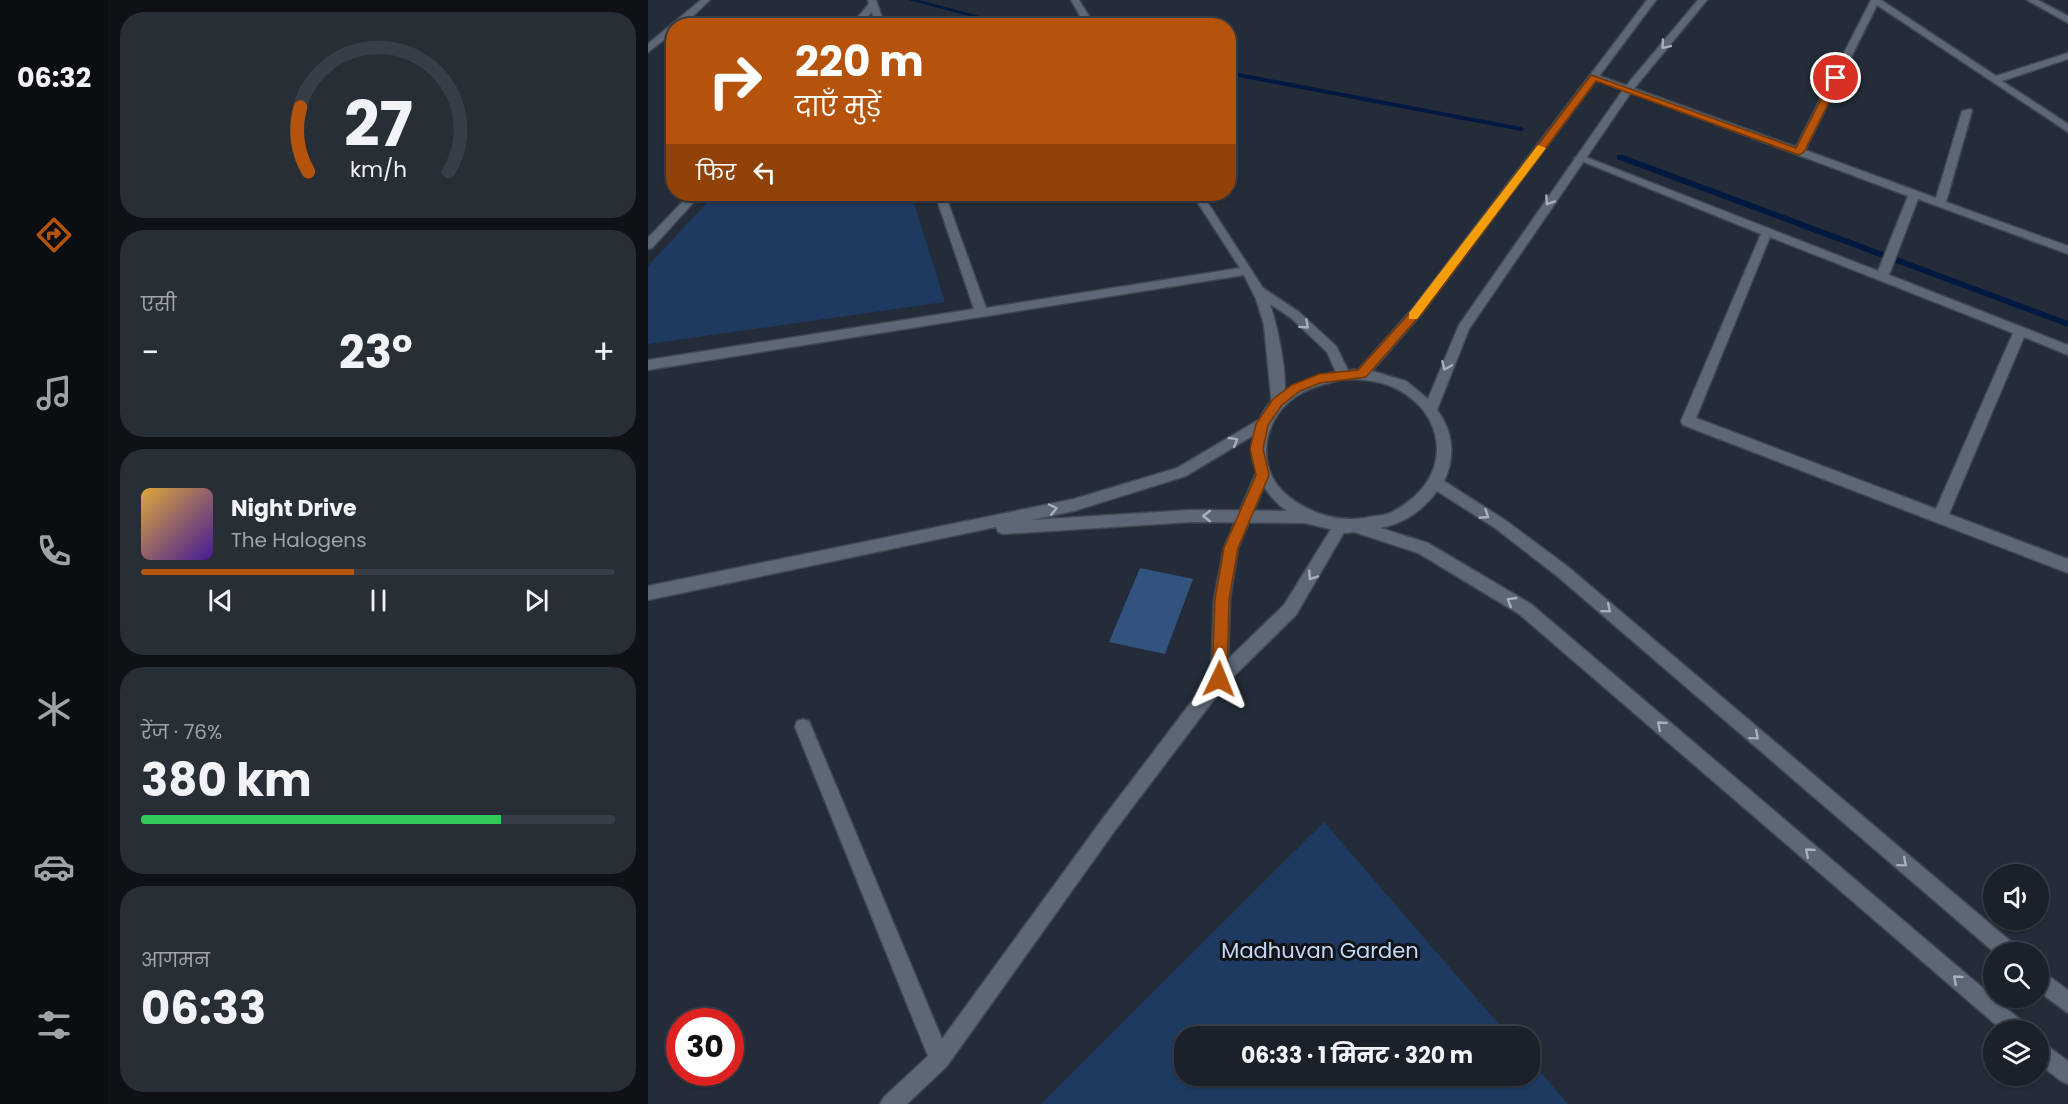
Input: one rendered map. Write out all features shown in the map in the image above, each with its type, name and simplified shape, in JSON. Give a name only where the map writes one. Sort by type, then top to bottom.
[{"type":"street","points":[[685,18],[706,0]]},
{"type":"street","points":[[1076,0],[1086,18]]},
{"type":"street","points":[[1362,374],[1419,309],[1652,0]]},
{"type":"street","points":[[1431,409],[1463,328],[1628,89],[1703,0]]},
{"type":"street","points":[[1799,152],[1875,0],[2068,129]]},
{"type":"street","points":[[2031,0],[2068,20]]},
{"type":"street","points":[[860,18],[873,2]]},
{"type":"street","points":[[873,2],[878,18]]},
{"type":"street","points":[[648,49],[666,34]]},
{"type":"street","points":[[1994,80],[2068,56]]},
{"type":"street","points":[[1594,77],[2068,250]]},
{"type":"street","points":[[1940,204],[1967,111]]},
{"type":"street","points":[[1579,158],[2068,350]]},
{"type":"street","points":[[1882,277],[1914,194]]},
{"type":"street","points":[[648,245],[689,201]]},
{"type":"street","points":[[942,201],[982,314]]},
{"type":"street","points":[[1201,201],[1258,291],[1267,312],[1276,350],[1277,402]]},
{"type":"street","points":[[1767,232],[1688,421],[2068,566]]},
{"type":"street","points":[[648,365],[1246,271]]},
{"type":"street","points":[[1258,291],[1294,315],[1332,349],[1343,374]]},
{"type":"street","points":[[1940,517],[2020,331]]},
{"type":"street","points":[[891,1104],[940,1059],[1110,823],[1219,679],[1290,610],[1348,525],[1389,519],[1416,504],[1436,483],[1444,464],[1446,445],[1441,426],[1431,409],[1401,385],[1362,374],[1343,374],[1319,379],[1296,388],[1277,402],[1262,424],[1257,449],[1262,475],[1272,492],[1288,506],[1307,517]]},
{"type":"street","points":[[648,593],[1074,505],[1181,472],[1262,424]]},
{"type":"street","points":[[1219,679],[1222,599],[1231,548],[1262,475]]},
{"type":"street","points":[[1436,483],[1500,524],[1562,571],[1996,942]]},
{"type":"street","points":[[934,534],[1179,516],[1307,517],[1348,525],[1423,549],[1525,609],[2005,1020]]},
{"type":"street","points":[[803,728],[940,1059]]},
{"type":"street","points":[[2049,987],[2068,1003]]},
{"type":"street","points":[[2049,1058],[2068,1074]]},
{"type":"green space","points":[[708,201],[913,201],[945,302],[648,344],[648,266]]},
{"type":"green space","name":"Madhuvan Garden","points":[[1324,822],[1500,1026],[1174,1026],[1174,1086],[1540,1086],[1540,1072],[1568,1104],[1041,1104]]},
{"type":"building","points":[[1140,568],[1193,579],[1165,654],[1109,642]]},
{"type":"waterway","points":[[912,0],[983,18]]},
{"type":"waterway","points":[[1236,75],[1521,129]]},
{"type":"waterway","points":[[1620,157],[2068,324]]},
{"type":"slow traffic","points":[[1413,316],[1541,148]]},
{"type":"route","points":[[1219,679],[1222,599],[1231,548],[1262,475],[1257,449],[1262,424],[1277,402],[1296,388],[1319,379],[1343,374],[1362,374],[1419,309],[1459,258],[1594,77],[1799,152],[1836,78]]}]
